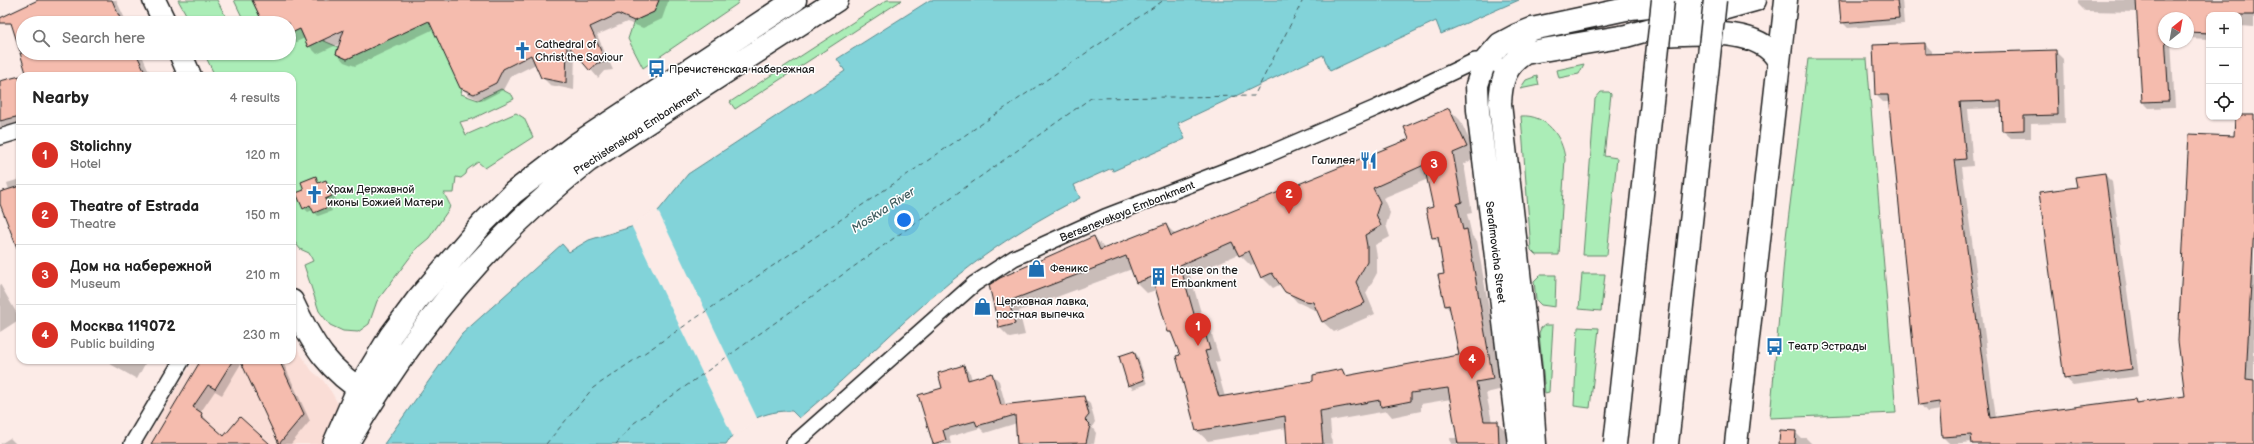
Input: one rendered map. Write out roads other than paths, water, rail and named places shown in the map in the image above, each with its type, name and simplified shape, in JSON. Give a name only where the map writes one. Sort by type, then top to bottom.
[{"type":"main road","name":"Prechistenskaya Embankment","points":[[347,444],[383,346],[417,300],[483,223],[513,193],[586,138],[795,0]]},
{"type":"main road","name":"Prechistenskaya Embankment","points":[[334,444],[366,394],[500,239],[553,188],[588,161],[837,0]]},
{"type":"main road","points":[[1615,444],[1663,0]]},
{"type":"main road","points":[[1485,61],[1500,44],[1532,29],[1631,8],[1701,0]]},
{"type":"main road","points":[[1667,444],[1715,0]]},
{"type":"main road","points":[[1506,68],[1514,59],[1525,53],[1626,36],[1755,0]]},
{"type":"main road","points":[[1736,444],[1778,60],[1786,0]]},
{"type":"main road","points":[[155,1],[162,16]]},
{"type":"main road","points":[[1626,36],[1686,34],[1746,37],[1765,45],[1778,60]]},
{"type":"main road","points":[[183,60],[188,72]]},
{"type":"main road","name":"Serafimovicha Street","points":[[1485,61],[1477,85],[1478,110],[1506,240],[1535,444]]},
{"type":"main road","name":"Serafimovicha Street","points":[[1506,68],[1501,88],[1500,104],[1506,240],[1519,444]]},
{"type":"main road","points":[[296,310],[307,334],[319,352],[333,368],[366,394]]},
{"type":"street","name":"Bersenevskaya Embankment","points":[[794,444],[986,275],[1014,258],[1105,217],[1269,154],[1476,61],[1485,61]]},
{"type":"street","points":[[1485,61],[1506,68]]},
{"type":"street","points":[[0,137],[16,132]]},
{"type":"street","points":[[132,444],[180,364]]},
{"type":"water","name":"Moskva River","points":[[930,0],[1519,0],[1441,34],[1436,21],[1330,71],[1323,55],[1178,123],[1185,139],[1113,171],[1112,168],[1074,185],[1080,198],[1011,237],[949,283],[927,301],[799,418],[792,411],[782,411],[763,415],[739,429],[726,444],[384,444],[462,334],[562,244],[569,252],[589,240],[631,227],[659,210],[688,174],[845,71],[837,59]]},
{"type":"place","name":"Cathedral of Christ the Saviour","points":[[522,50]]},
{"type":"place","name":"Пречистенская набережная","points":[[656,69]]},
{"type":"place","name":"Галилея","points":[[1368,160]]},
{"type":"place","name":"Дом на набережной","points":[[1434,184]]},
{"type":"place","name":"Храм Державной иконы Божией Матери","points":[[314,195]]},
{"type":"place","name":"Theatre of Estrada","points":[[1289,214]]},
{"type":"place","name":"Феникс","points":[[1037,268]]},
{"type":"place","name":"House on the Embankment","points":[[1158,276]]},
{"type":"place","name":"Церковная лавка, постная выпечка","points":[[983,307]]},
{"type":"place","name":"Stolichny","points":[[1198,346]]},
{"type":"place","name":"Театр Эстрады","points":[[1775,346]]},
{"type":"place","name":"Москва 119072","points":[[1472,379]]}]
